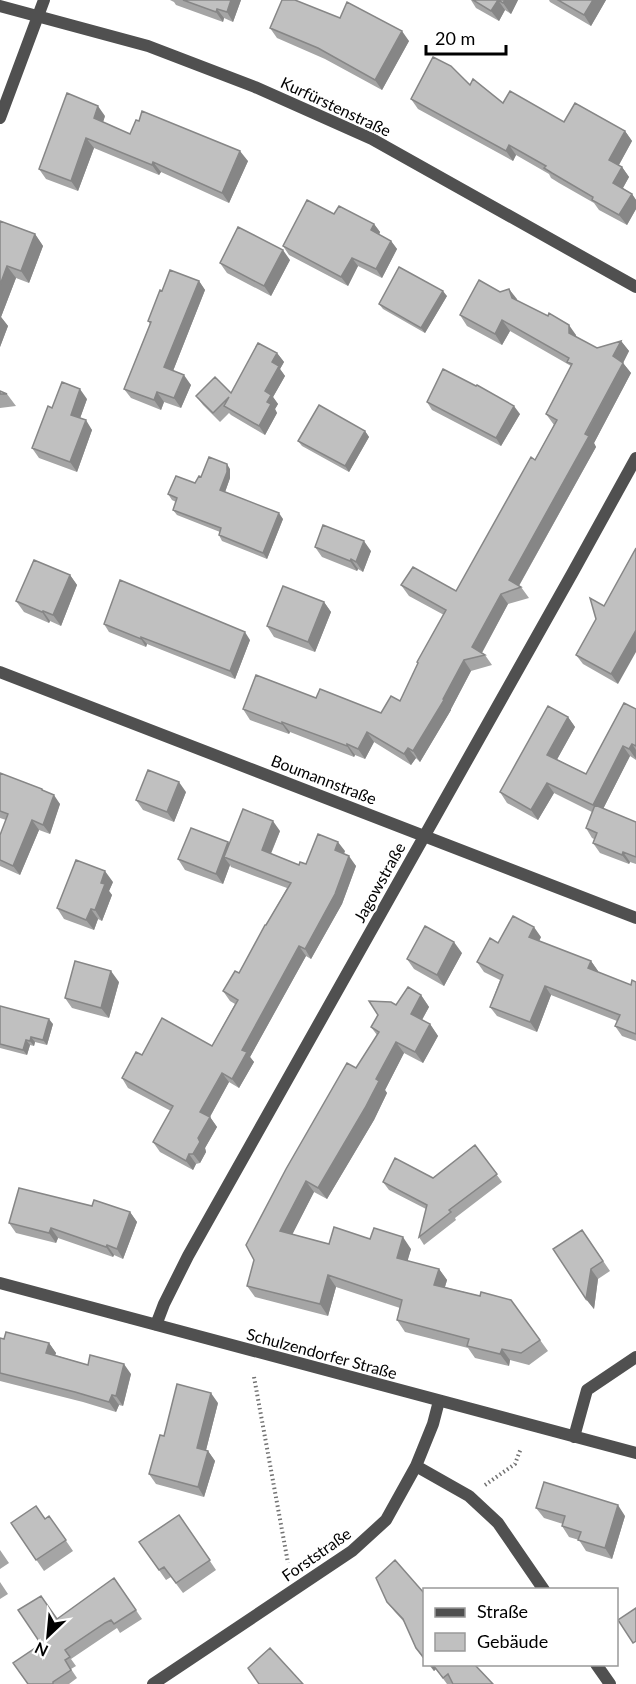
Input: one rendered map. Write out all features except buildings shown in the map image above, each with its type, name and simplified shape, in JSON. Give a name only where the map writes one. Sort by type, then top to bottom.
[{"type":"street","points":[[0,118],[45,0]]},
{"type":"street","name":"Kurfürstenstraße","points":[[0,6],[148,46],[255,87],[372,139],[636,287]]},
{"type":"street","name":"Jagowstraße","points":[[156,1325],[188,1256],[636,458]]},
{"type":"street","name":"Boumannstraße","points":[[0,672],[636,918]]},
{"type":"street","name":"Schulzendorfer Straße","points":[[0,1283],[636,1453]]},
{"type":"street","points":[[574,1437],[587,1390],[636,1357]]},
{"type":"street","name":"Forststraße","points":[[153,1684],[352,1551],[386,1520],[416,1466],[433,1424],[439,1401]]},
{"type":"street","points":[[416,1466],[469,1496],[491,1516],[543,1588]]},
{"type":"street","points":[[597,1666],[610,1684]]},
{"type":"path","points":[[254,1377],[288,1563]]},
{"type":"path","points":[[485,1485],[515,1464],[521,1448]]}]
